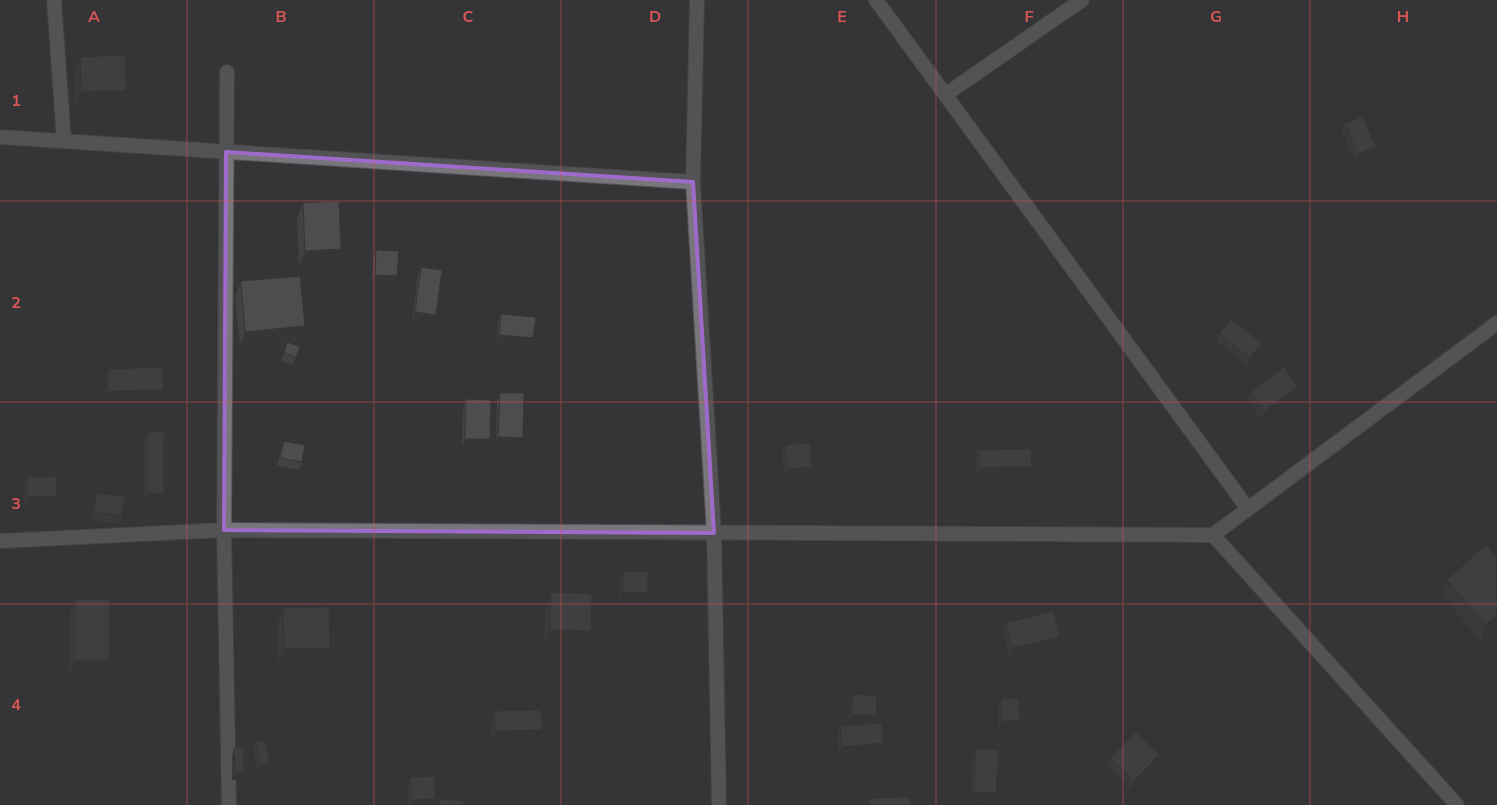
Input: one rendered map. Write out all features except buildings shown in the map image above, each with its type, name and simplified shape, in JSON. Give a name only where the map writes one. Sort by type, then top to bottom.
[{"type":"street","points":[[54,0],[64,141]]},
{"type":"street","points":[[697,0],[693,182],[714,533],[719,805]]},
{"type":"street","points":[[876,0],[1248,509]]},
{"type":"street","points":[[945,95],[1082,0]]},
{"type":"street","points":[[227,72],[224,530],[229,805]]},
{"type":"street","points":[[0,137],[693,182]]},
{"type":"street","points":[[0,541],[224,530],[1213,535],[1497,323]]},
{"type":"street","points":[[1213,535],[1457,805]]},
{"type":"highlighted area","points":[[226,152],[693,182],[714,533],[224,530]]}]
